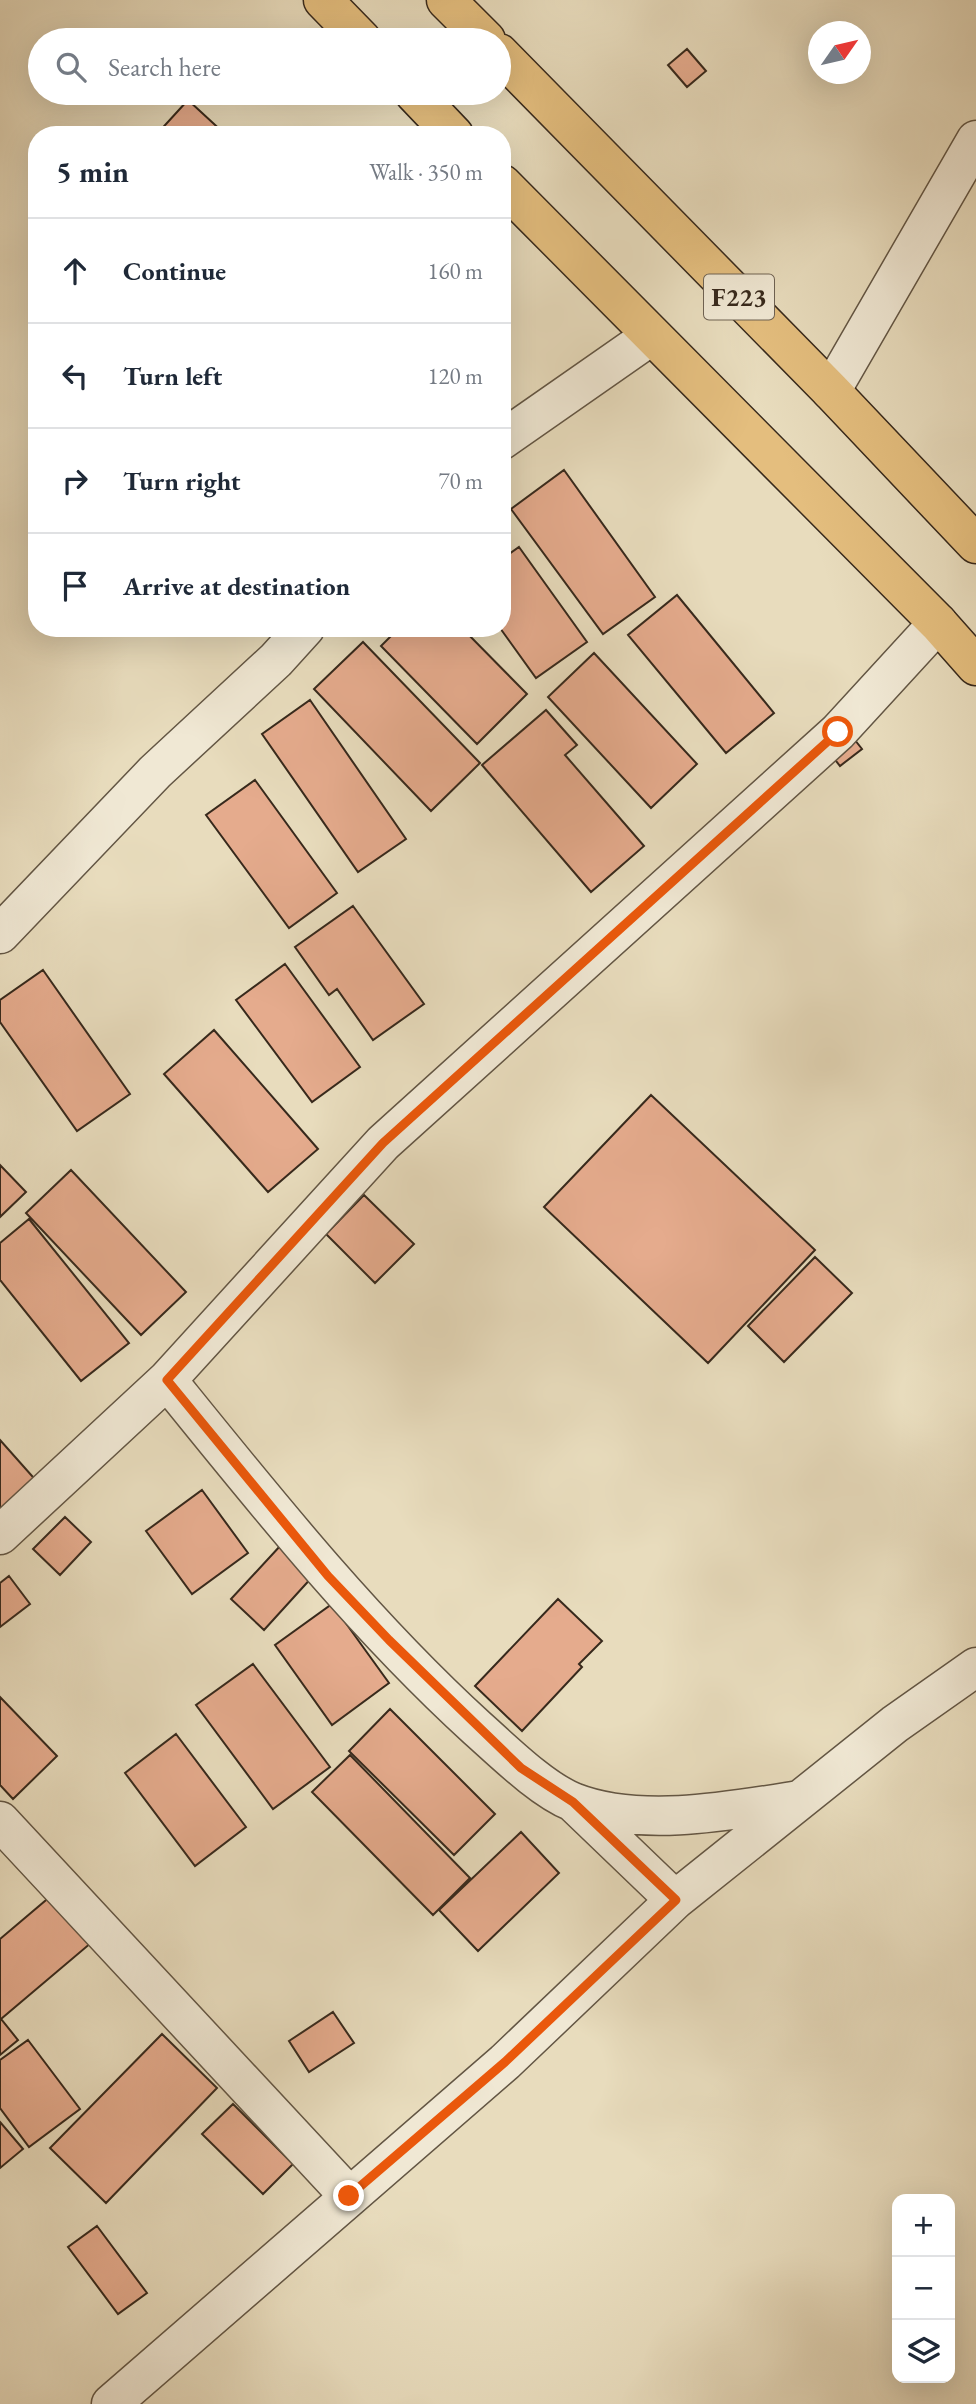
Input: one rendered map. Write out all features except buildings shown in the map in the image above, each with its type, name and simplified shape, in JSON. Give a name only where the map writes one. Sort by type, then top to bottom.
[{"type":"main road","points":[[323,0],[350,28]]},
{"type":"main road","points":[[446,0],[474,28]]},
{"type":"main road","name":"F223","points":[[511,65],[831,391],[976,544]]},
{"type":"main road","points":[[425,105],[445,126]]},
{"type":"main road","points":[[511,193],[938,623],[976,666]]},
{"type":"street","points":[[831,391],[976,141]]},
{"type":"street","points":[[511,434],[651,336]]},
{"type":"street","points":[[0,1535],[167,1380],[383,1143],[838,732],[938,623]]},
{"type":"street","points":[[0,934],[155,772],[267,669],[297,637]]},
{"type":"street","points":[[167,1380],[328,1576],[389,1640],[521,1768],[573,1802],[676,1900]]},
{"type":"street","points":[[111,2404],[505,2062],[676,1900],[895,1724],[976,1667]]},
{"type":"street","points":[[573,1802],[634,1815],[731,1811],[801,1799]]},
{"type":"street","points":[[0,1821],[349,2196]]},
{"type":"route","points":[[349,2196],[505,2062],[676,1900],[573,1802],[521,1768],[454,1707],[328,1576],[167,1380],[383,1143],[733,824],[838,732]]}]
